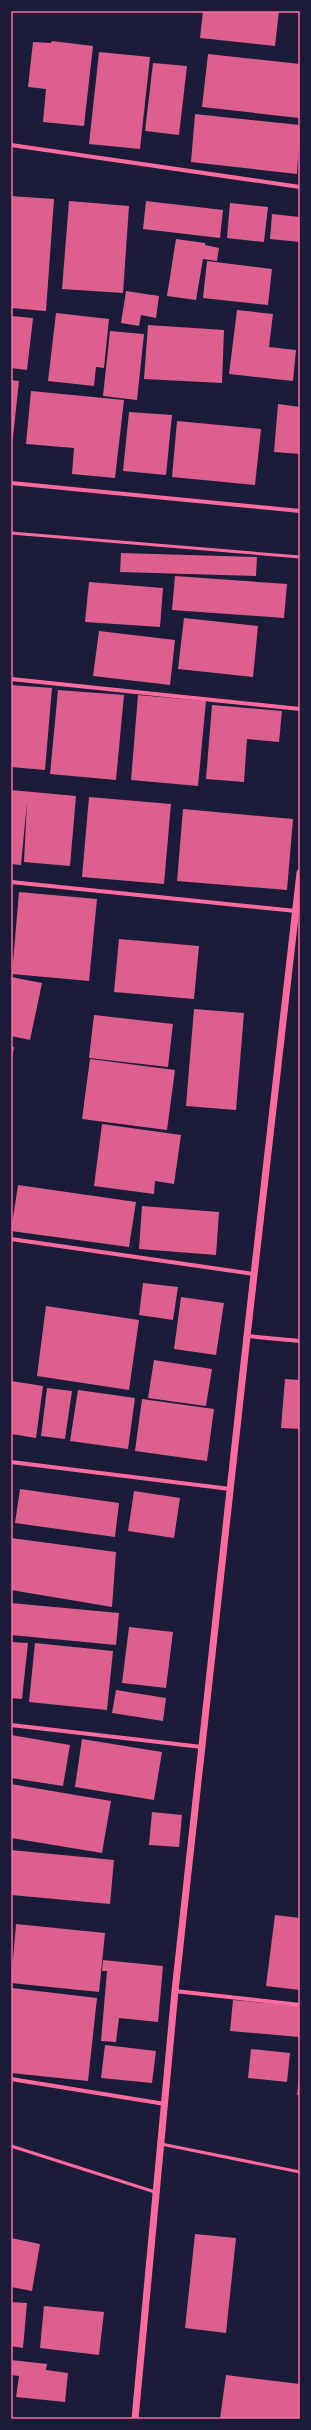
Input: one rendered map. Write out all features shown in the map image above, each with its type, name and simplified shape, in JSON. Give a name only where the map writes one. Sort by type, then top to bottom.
[{"type":"street","points":[[11,145],[300,188]]},
{"type":"street","points":[[11,483],[300,511]]},
{"type":"street","points":[[11,679],[300,709]]},
{"type":"street","points":[[135,2419],[175,1991],[231,1489],[246,1336],[255,1274],[300,873]]},
{"type":"street","points":[[11,882],[296,911]]},
{"type":"street","points":[[11,1239],[255,1274]]},
{"type":"street","points":[[246,1336],[300,1342]]},
{"type":"street","points":[[11,1462],[231,1489]]},
{"type":"street","points":[[11,1725],[202,1747]]},
{"type":"street","points":[[175,1991],[300,2005]]},
{"type":"street","points":[[11,2079],[165,2104]]},
{"type":"lane","points":[[11,533],[300,557]]},
{"type":"lane","points":[[161,2144],[300,2172]]},
{"type":"lane","points":[[11,2146],[157,2193]]},
{"type":"building","points":[[203,11],[279,11],[275,46],[200,38]]},
{"type":"building","points":[[52,41],[93,46],[84,126],[43,122],[46,89],[28,87],[33,42],[51,43]]},
{"type":"building","points":[[99,52],[150,57],[140,149],[89,144]]},
{"type":"building","points":[[208,54],[300,64],[299,118],[202,107]]},
{"type":"building","points":[[153,63],[187,66],[179,135],[145,131]]},
{"type":"building","points":[[195,114],[300,125],[297,174],[191,162]]},
{"type":"building","points":[[11,196],[54,199],[46,311],[11,308]]},
{"type":"building","points":[[69,201],[129,206],[123,293],[62,289]]},
{"type":"building","points":[[146,201],[223,210],[220,238],[143,229]]},
{"type":"building","points":[[230,203],[268,207],[264,242],[227,238]]},
{"type":"building","points":[[272,214],[300,217],[300,242],[270,239]]},
{"type":"building","points":[[176,239],[205,243],[205,245],[219,248],[217,261],[203,259],[196,300],[167,296]]},
{"type":"building","points":[[207,261],[272,269],[268,305],[203,298]]},
{"type":"building","points":[[126,291],[159,296],[156,318],[141,315],[139,326],[121,323]]},
{"type":"building","points":[[237,310],[273,314],[269,347],[296,350],[293,381],[229,374]]},
{"type":"building","points":[[56,313],[109,319],[104,368],[96,367],[94,386],[48,381]]},
{"type":"building","points":[[11,316],[33,318],[27,370],[11,368]]},
{"type":"building","points":[[148,325],[224,330],[222,383],[144,379]]},
{"type":"building","points":[[110,331],[144,334],[137,400],[103,396]]},
{"type":"building","points":[[11,380],[19,381],[12,446],[11,446]]},
{"type":"building","points":[[31,391],[124,400],[115,478],[72,474],[74,448],[26,444]]},
{"type":"building","points":[[278,404],[300,407],[300,454],[274,452]]},
{"type":"building","points":[[129,412],[172,415],[166,475],[123,471]]},
{"type":"building","points":[[177,421],[261,429],[255,485],[172,477]]},
{"type":"building","points":[[121,553],[257,557],[256,576],[120,572]]},
{"type":"building","points":[[175,576],[287,584],[284,618],[172,610]]},
{"type":"building","points":[[89,582],[163,588],[160,627],[85,622]]},
{"type":"building","points":[[184,618],[258,626],[253,677],[178,669]]},
{"type":"building","points":[[99,631],[175,640],[170,685],[93,676]]},
{"type":"building","points":[[11,685],[52,688],[45,770],[11,767]]},
{"type":"building","points":[[58,690],[124,695],[116,780],[50,774]]},
{"type":"building","points":[[138,695],[206,701],[198,786],[131,780]]},
{"type":"building","points":[[212,705],[282,711],[279,742],[247,739],[244,782],[206,779]]},
{"type":"building","points":[[11,790],[76,796],[70,866],[24,862],[27,802],[21,865],[11,864]]},
{"type":"building","points":[[89,797],[171,804],[164,884],[82,877]]},
{"type":"building","points":[[183,809],[293,819],[287,890],[177,881]]},
{"type":"building","points":[[19,892],[97,899],[89,981],[12,974]]},
{"type":"building","points":[[119,939],[199,946],[194,999],[114,992]]},
{"type":"building","points":[[11,977],[42,983],[30,1040],[11,1036]]},
{"type":"building","points":[[194,1009],[244,1013],[236,1110],[186,1106]]},
{"type":"building","points":[[94,1015],[173,1024],[168,1067],[89,1058]]},
{"type":"building","points":[[11,1047],[14,1047],[12,1058],[11,1057]]},
{"type":"building","points":[[90,1059],[175,1070],[167,1130],[82,1119]]},
{"type":"building","points":[[102,1124],[181,1135],[174,1184],[155,1181],[154,1194],[94,1186]]},
{"type":"building","points":[[18,1185],[136,1202],[129,1247],[11,1231]]},
{"type":"building","points":[[142,1206],[219,1212],[216,1255],[139,1249]]},
{"type":"building","points":[[143,1283],[178,1287],[173,1320],[139,1315]]},
{"type":"building","points":[[181,1297],[224,1303],[216,1355],[174,1349]]},
{"type":"building","points":[[46,1306],[139,1320],[129,1390],[37,1376]]},
{"type":"building","points":[[154,1360],[212,1369],[206,1406],[148,1398]]},
{"type":"building","points":[[285,1379],[300,1380],[300,1429],[281,1428]]},
{"type":"building","points":[[11,1381],[43,1386],[36,1438],[11,1434]]},
{"type":"building","points":[[47,1388],[72,1391],[65,1439],[41,1436]]},
{"type":"building","points":[[78,1390],[135,1398],[128,1449],[70,1441]]},
{"type":"building","points":[[142,1399],[214,1409],[207,1461],[135,1451]]},
{"type":"building","points":[[20,1489],[119,1503],[115,1537],[15,1523]]},
{"type":"building","points":[[134,1491],[180,1498],[174,1538],[128,1531]]},
{"type":"building","points":[[11,1538],[116,1552],[112,1607],[11,1590]]},
{"type":"building","points":[[11,1603],[119,1613],[116,1645],[11,1635]]},
{"type":"building","points":[[129,1627],[173,1632],[166,1688],[122,1683]]},
{"type":"building","points":[[11,1642],[28,1643],[22,1699],[11,1698]]},
{"type":"building","points":[[35,1643],[113,1651],[107,1710],[29,1702]]},
{"type":"building","points":[[116,1690],[166,1698],[163,1721],[112,1713]]},
{"type":"building","points":[[11,1735],[70,1745],[63,1786],[11,1778]]},
{"type":"building","points":[[82,1739],[162,1752],[154,1800],[75,1787]]},
{"type":"building","points":[[11,1784],[111,1801],[102,1853],[11,1838]]},
{"type":"building","points":[[152,1812],[182,1815],[179,1847],[149,1845]]},
{"type":"building","points":[[11,1850],[114,1860],[110,1904],[11,1895]]},
{"type":"building","points":[[275,1915],[300,1918],[300,1990],[266,1986]]},
{"type":"building","points":[[16,1924],[105,1933],[99,1992],[11,1983]]},
{"type":"building","points":[[103,1960],[163,1966],[158,2022],[119,2018],[116,2042],[101,2041],[107,1971],[102,1971]]},
{"type":"building","points":[[12,1988],[97,1998],[88,2081],[11,2073]]},
{"type":"building","points":[[233,2000],[300,2006],[299,2037],[230,2031]]},
{"type":"building","points":[[105,2045],[156,2051],[152,2083],[101,2078]]},
{"type":"building","points":[[251,2049],[290,2053],[287,2082],[248,2078]]},
{"type":"building","points":[[299,2079],[300,2095],[297,2095]]},
{"type":"building","points":[[195,2234],[236,2238],[226,2333],[185,2328]]},
{"type":"building","points":[[11,2238],[40,2244],[32,2291],[11,2287]]},
{"type":"building","points":[[11,2302],[27,2303],[23,2348],[11,2346]]},
{"type":"building","points":[[44,2306],[104,2312],[99,2355],[40,2348]]},
{"type":"building","points":[[11,2360],[47,2364],[46,2370],[68,2373],[65,2402],[16,2397],[19,2376],[11,2375]]},
{"type":"building","points":[[226,2375],[300,2384],[300,2419],[220,2419]]}]
